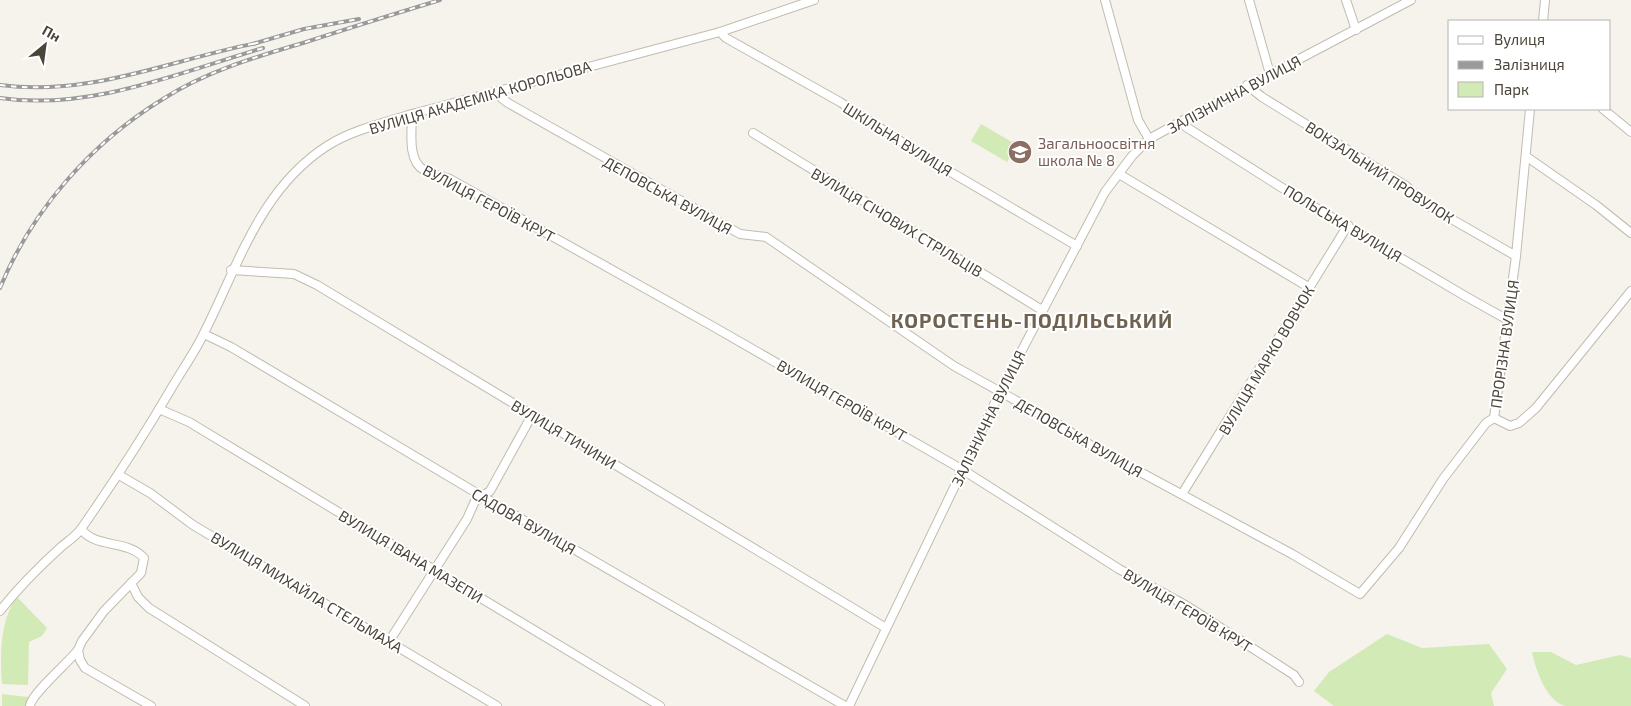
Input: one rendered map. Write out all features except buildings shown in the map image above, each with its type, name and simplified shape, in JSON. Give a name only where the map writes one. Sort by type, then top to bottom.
[{"type":"street","name":"ВУЛИЦЯ АКАДЕМІКА КОРОЛЬОВА","points":[[0,611],[13,593],[62,546],[75,537],[119,475],[204,334],[232,270],[268,204],[286,180],[306,161],[328,146],[362,130],[412,114],[720,32],[814,0]]},
{"type":"street","points":[[1105,0],[1138,120],[1149,140]]},
{"type":"street","points":[[1249,0],[1270,74]]},
{"type":"street","points":[[1346,0],[1356,30]]},
{"type":"street","name":"ЗАЛІЗНИЧНА ВУЛИЦЯ","points":[[847,706],[1000,392],[1105,192],[1119,174],[1149,140],[1247,85],[1411,0]]},
{"type":"street","points":[[1543,20],[1545,0]]},
{"type":"street","name":"ШКІЛЬНА ВУЛИЦЯ","points":[[720,32],[726,38],[840,102],[925,157],[1077,246]]},
{"type":"street","name":"ВОКЗАЛЬНИЙ ПРОВУЛОК","points":[[1247,85],[1262,97],[1406,186],[1427,205],[1516,256]]},
{"type":"street","name":"ДЕПОВСЬКА ВУЛИЦЯ","points":[[494,92],[508,103],[550,128],[740,234],[766,237],[954,366],[1058,424],[1101,451],[1182,494],[1360,594]]},
{"type":"street","name":"ПРОРІЗНА ВУЛИЦЯ","points":[[1360,594],[1399,548],[1443,479],[1486,423],[1494,418],[1516,256],[1527,158],[1530,110]]},
{"type":"street","points":[[1604,110],[1631,132]]},
{"type":"street","name":"ВУЛИЦЯ ГЕРОЇВ КРУТ","points":[[412,114],[413,156],[416,163],[423,170],[450,179],[714,327],[963,470],[1119,569],[1187,606],[1294,675],[1299,682]]},
{"type":"street","name":"ПОЛЬСЬКА ВУЛИЦЯ","points":[[1182,121],[1186,127],[1276,184],[1508,320]]},
{"type":"street","name":"ВУЛИЦЯ СІЧОВИХ СТРІЛЬЦІВ","points":[[753,133],[1042,310]]},
{"type":"street","points":[[1527,158],[1596,204],[1631,233]]},
{"type":"street","points":[[1119,174],[1310,288]]},
{"type":"street","name":"ВУЛИЦЯ МАРКО ВОВЧОК","points":[[1182,494],[1348,225]]},
{"type":"street","name":"ВУЛИЦЯ ТИЧИНИ","points":[[232,270],[294,274],[317,285],[886,628]]},
{"type":"street","points":[[1494,418],[1510,426],[1519,423],[1536,408],[1631,291]]},
{"type":"street","name":"САДОВА ВУЛИЦЯ","points":[[204,334],[231,347],[480,495],[847,706]]},
{"type":"street","name":"ВУЛИЦЯ ІВАНА МАЗЕПИ","points":[[159,409],[189,422],[660,706]]},
{"type":"street","points":[[390,640],[480,495],[490,491],[532,415]]},
{"type":"street","name":"ВУЛИЦЯ МИХАЙЛА СТЕЛЬМАХА","points":[[119,475],[150,493],[193,525],[390,640],[497,706]]},
{"type":"street","points":[[30,706],[35,695],[68,663],[104,611],[141,573],[144,558],[129,547],[89,537],[81,529]]},
{"type":"street","points":[[132,583],[138,597],[149,608],[305,706]]},
{"type":"street","points":[[78,650],[80,660],[85,668],[151,706]]},
{"type":"green space","points":[[981,124],[1017,145],[1007,162],[971,141]]},
{"type":"green space","points":[[17,597],[47,628],[42,636],[29,642],[28,685],[2,684],[2,638],[7,616]]},
{"type":"green space","points":[[1387,634],[1422,648],[1489,644],[1507,669],[1491,693],[1494,706],[1334,706],[1314,691],[1329,672]]},
{"type":"green space","points":[[1532,652],[1551,652],[1576,665],[1620,655],[1631,658],[1631,706],[1565,706],[1558,703],[1552,698],[1542,683]]},
{"type":"green space","points":[[2,694],[28,697],[28,706],[2,706]]},
{"type":"railway","points":[[0,288],[13,259],[29,232],[66,181],[112,136],[163,99],[179,89],[231,66],[440,0]]},
{"type":"railway","points":[[253,44],[304,29],[359,19]]},
{"type":"railway","points":[[0,85],[66,86],[98,81],[130,75],[257,43]]},
{"type":"railway","points":[[0,98],[34,101],[100,94],[166,78],[263,48]]},
{"type":"place","name":"Загальноосвітня школа № 8","points":[[1020,152]]},
{"type":"district","name":"КОРОСТЕНЬ-ПОДІЛЬСЬКИЙ","points":[[1032,320]]}]
